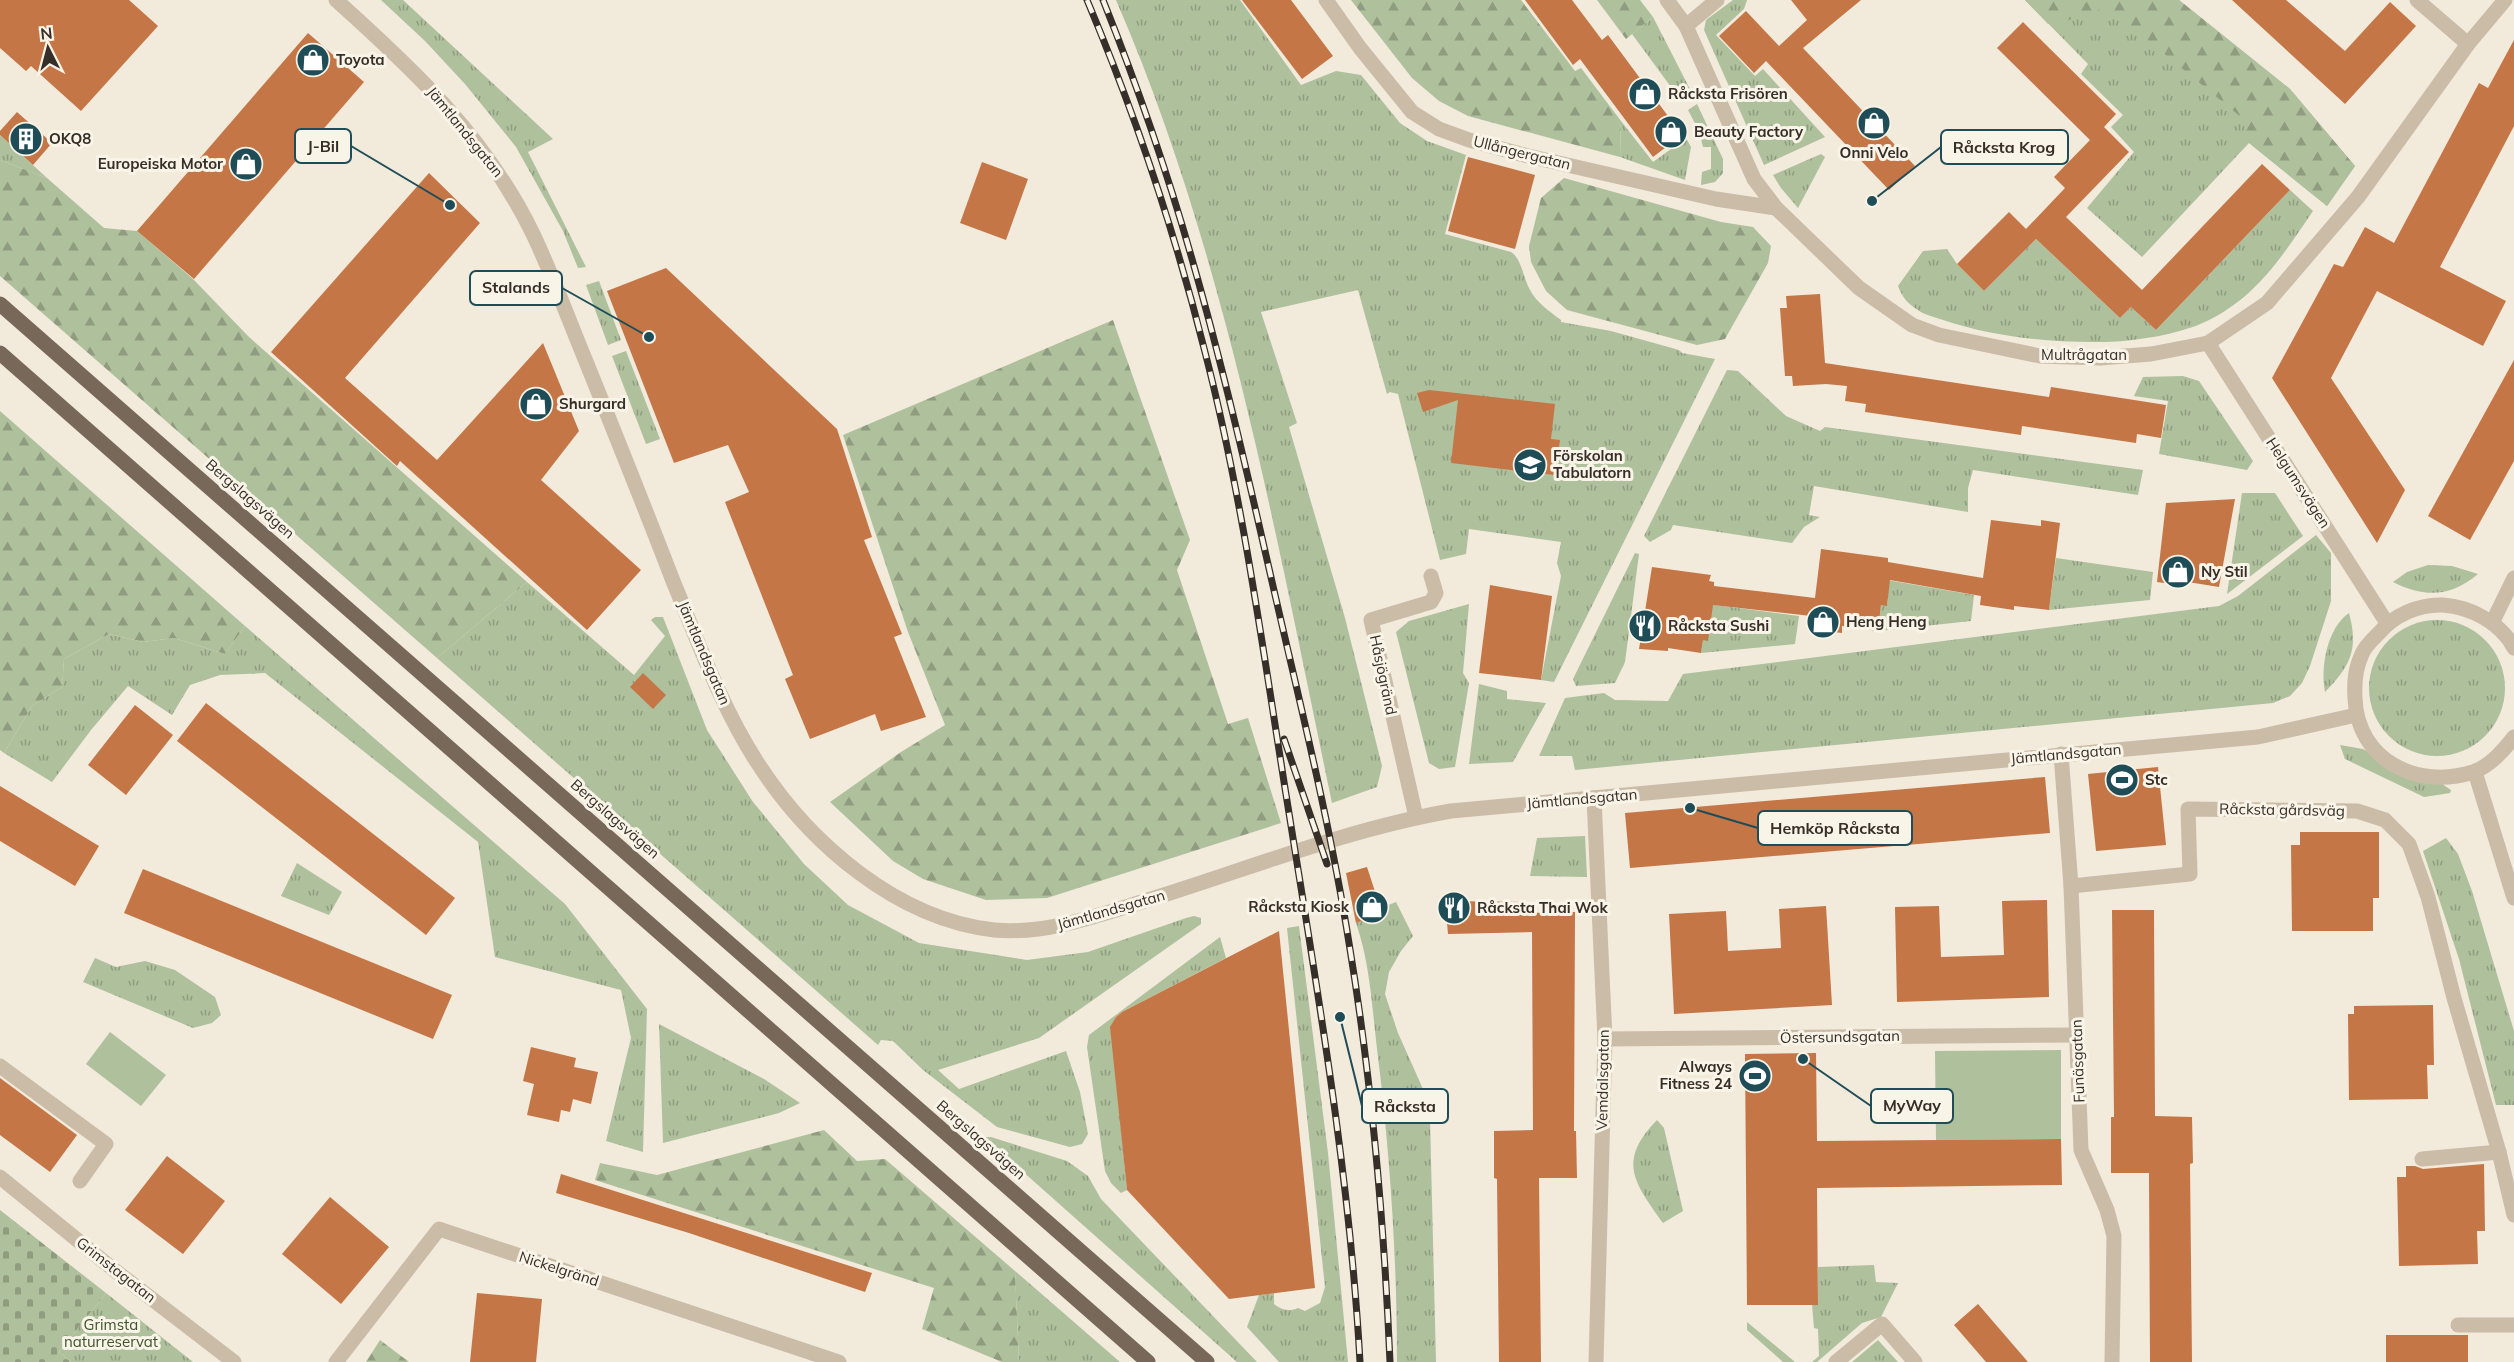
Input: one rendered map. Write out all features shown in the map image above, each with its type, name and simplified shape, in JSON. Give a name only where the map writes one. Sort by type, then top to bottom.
[{"type":"main road","name":"Bergslagsvägen","points":[[0,304],[1207,1362]]},
{"type":"main road","points":[[0,353],[1148,1362]]},
{"type":"street","name":"Jämtlandsgatan","points":[[336,0],[406,62],[439,96],[497,168],[532,233],[686,612],[734,723],[757,763],[790,808],[835,853],[886,890],[941,920],[996,930],[1056,927],[1416,817],[1451,811],[2258,737],[2356,715]]},
{"type":"street","name":"Ullångergatan","points":[[1326,0],[1360,48],[1412,112],[1438,129],[1528,156],[1716,199],[1776,208]]},
{"type":"street","name":"Multrågatan","points":[[1666,0],[1686,26],[1754,180],[1776,208],[1859,288],[1912,325],[1939,335],[2040,356],[2100,358],[2151,354],[2208,343],[2267,303],[2358,197],[2468,44],[2505,0]]},
{"type":"street","points":[[1686,26],[1717,0]]},
{"type":"street","points":[[2418,0],[2468,44]]},
{"type":"street","name":"Helgumsvägen","points":[[2208,343],[2387,623]]},
{"type":"street","name":"Håsjögränd","points":[[1416,817],[1371,620],[1431,602],[1436,593],[1431,576]]},
{"type":"street","points":[[2492,623],[2514,578]]},
{"type":"street","points":[[2514,648],[2492,623],[2466,609],[2441,605],[2410,610],[2387,623],[2362,652],[2354,676],[2356,715],[2366,738],[2387,762],[2408,773],[2438,779],[2475,772],[2499,756],[2514,737]]},
{"type":"street","name":"Funäsgatan","points":[[2061,754],[2071,886],[2081,1150],[2107,1210],[2114,1236],[2112,1362]]},
{"type":"street","points":[[2475,772],[2514,898]]},
{"type":"street","name":"Vemdalsgatan","points":[[1594,798],[1605,1039],[1596,1362]]},
{"type":"street","name":"Råcksta gårdsväg","points":[[2071,886],[2190,874],[2188,809],[2357,811],[2385,820],[2409,844],[2428,897],[2454,998],[2499,1152],[2514,1215]]},
{"type":"street","name":"Östersundsgatan","points":[[1605,1039],[2076,1035]]},
{"type":"street","points":[[0,1066],[106,1144],[80,1180]]},
{"type":"street","points":[[2422,1159],[2499,1152]]},
{"type":"street","name":"Grimstagatan","points":[[0,1177],[113,1269],[234,1362]]},
{"type":"street","name":"Nickelgränd","points":[[336,1362],[439,1229],[838,1362]]},
{"type":"street","points":[[1836,1362],[1882,1324],[1916,1362]]},
{"type":"street","points":[[2458,1325],[2514,1325]]},
{"type":"green space","points":[[381,0],[403,0],[553,139],[528,152],[586,267],[578,268],[563,231],[516,147],[465,84],[425,41]]},
{"type":"green space","points":[[1116,0],[1240,0],[1301,85],[1336,71],[1361,75],[1400,123],[1427,141],[1466,155],[1445,234],[1515,255],[1533,295],[1561,322],[1611,331],[1679,350],[1682,353],[1715,359],[1554,682],[1541,680],[1561,576],[1557,563],[1561,542],[1469,529],[1466,554],[1440,560],[1398,394],[1390,392],[1387,394],[1358,290],[1261,312],[1297,423],[1289,427],[1345,618],[1382,766],[1377,787],[1332,803],[1268,498],[1217,294],[1188,194],[1154,96]]},
{"type":"green space","points":[[1351,0],[1521,0],[1575,71],[1581,68],[1621,121],[1620,157],[1468,116],[1439,101],[1412,78]]},
{"type":"green space","points":[[1597,0],[1640,0],[1653,17],[1626,39]]},
{"type":"green space","points":[[1733,0],[1747,0],[1744,9],[1716,35],[1755,76],[1763,69],[1825,137],[1764,165],[1704,30],[1706,20]]},
{"type":"green space","points":[[2025,0],[2179,0],[2290,89],[2355,166],[2327,206],[2249,143],[2142,257],[2087,208],[2134,152],[2111,127],[2123,115],[2081,74],[2088,64]]},
{"type":"green space","points":[[2025,0],[2179,0],[2290,89],[2355,166],[2327,206],[2249,143],[2242,118],[2108,7],[2056,24],[2048,24]]},
{"type":"green space","points":[[1653,17],[1693,95],[1682,102],[1632,34]]},
{"type":"green space","points":[[1697,104],[1723,159],[1723,173],[1715,182],[1701,185],[1702,172],[1711,169],[1711,147],[1703,147],[1699,131],[1688,110]]},
{"type":"green space","points":[[1621,121],[1653,162],[1686,138],[1691,147],[1685,180],[1620,157]]},
{"type":"green space","points":[[0,135],[47,178],[0,160]]},
{"type":"green space","points":[[1821,154],[1825,157],[1798,208],[1773,175]]},
{"type":"green space","points":[[0,160],[47,178],[104,228],[137,231],[193,279],[249,337],[527,582],[437,658],[0,276]]},
{"type":"green space","points":[[1564,178],[1721,222],[1753,227],[1771,246],[1768,263],[1725,339],[1697,345],[1567,310],[1546,291],[1531,262],[1529,246],[1541,198]]},
{"type":"green space","points":[[2290,190],[2313,211],[2268,274],[2225,311],[2196,326],[2170,334],[2105,342],[2043,340],[2002,335],[1962,326],[1923,313],[1908,303],[1898,286],[1923,251],[1947,249],[1957,264],[1984,291],[2036,239],[2120,318],[2131,307],[2156,330]]},
{"type":"green space","points":[[599,281],[621,340],[608,345],[586,285]]},
{"type":"green space","points":[[1113,320],[1190,540],[1177,570],[1228,724],[1248,718],[1281,823],[1047,898],[986,900],[923,879],[893,861],[830,802],[901,752],[945,725],[908,632],[843,435]]},
{"type":"green space","points":[[626,351],[660,439],[646,444],[612,356]]},
{"type":"green space","points":[[1727,370],[1738,371],[1786,416],[1820,431],[1825,427],[2143,470],[2138,495],[1973,470],[1968,488],[1968,512],[1814,486],[1809,515],[1820,517],[1804,527],[1792,543],[1673,525],[1671,530],[1650,542],[1644,536]]},
{"type":"green space","points":[[2183,376],[2199,381],[2253,461],[2247,470],[2159,454],[2168,401],[2134,396],[2143,377]]},
{"type":"green space","points":[[0,411],[245,626],[225,654],[174,638],[143,642],[109,634],[64,659],[62,687],[32,706],[4,753],[0,750]]},
{"type":"green space","points":[[2242,493],[2275,493],[2303,536],[2227,594]]},
{"type":"green space","points":[[2316,535],[2331,553],[2331,601],[2310,666],[2302,683],[2290,696],[2273,703],[1575,770],[1572,756],[1539,756],[1565,698],[1604,693],[1615,700],[1668,701],[1683,674],[2219,606],[2238,596]]},
{"type":"green space","points":[[1635,553],[1639,554],[1625,662],[1615,683],[1576,686],[1573,679]]},
{"type":"green space","points":[[2056,558],[2153,572],[2150,600],[2049,610]]},
{"type":"green space","points":[[2428,565],[2452,566],[2478,574],[2458,587],[2437,593],[2416,591],[2393,582],[2407,572]]},
{"type":"green space","points":[[1887,580],[1974,595],[1971,621],[1878,631],[1881,605],[1887,605],[1888,599],[1885,599]]},
{"type":"green space","points":[[527,582],[634,675],[665,636],[651,620],[655,617],[663,617],[707,730],[753,802],[804,864],[848,905],[919,943],[1027,960],[1088,952],[1186,918],[1194,916],[1201,918],[1201,924],[1039,1038],[938,1070],[959,1089],[1066,1051],[1080,1092],[1088,1134],[1082,1144],[1070,1147],[997,1127],[923,1070],[893,1041],[881,1040],[878,1045],[437,658]]},
{"type":"green space","points":[[1469,604],[1463,673],[1469,683],[1455,767],[1439,769],[1429,763],[1396,632],[1409,621]]},
{"type":"green space","points":[[1707,604],[1799,616],[1795,644],[1701,653],[1703,640],[1708,640]]},
{"type":"green space","points":[[2349,613],[2353,637],[2350,657],[2341,674],[2325,692],[2325,660],[2330,638],[2341,620]]},
{"type":"green space","points":[[2437,620],[2463,626],[2485,640],[2499,662],[2505,688],[2499,714],[2485,736],[2463,750],[2437,756],[2411,750],[2389,736],[2375,714],[2369,688],[2375,662],[2389,640],[2411,626]]},
{"type":"green space","points":[[245,626],[565,904],[647,1009],[643,1152],[606,1141],[631,1038],[621,990],[495,957],[478,842],[265,673],[220,675],[190,685],[172,715],[128,686],[52,782],[4,753],[32,706],[62,687],[64,659],[109,634],[143,642],[174,638],[225,654]]},
{"type":"green space","points":[[1479,684],[1507,691],[1507,699],[1546,703],[1513,762],[1469,764]]},
{"type":"green space","points":[[2340,745],[2363,749],[2376,757],[2442,784],[2451,790],[2450,793],[2424,797],[2345,759]]},
{"type":"green space","points":[[1585,836],[1587,877],[1530,876],[1537,838]]},
{"type":"green space","points":[[2446,838],[2458,854],[2472,891],[2514,1031],[2514,1105],[2496,1105],[2459,959],[2423,851]]},
{"type":"green space","points":[[297,863],[342,892],[329,915],[281,896]]},
{"type":"green space","points":[[1396,902],[1413,936],[1389,972],[1385,994],[1398,1033],[1423,1089],[1430,1119],[1436,1362],[1397,1362],[1394,1244],[1386,1127],[1370,985],[1356,923],[1382,913],[1381,908]]},
{"type":"green space","points":[[1299,926],[1328,1153],[1348,1362],[1279,1362],[1247,1327],[1259,1295],[1274,1293],[1274,1304],[1277,1306],[1286,1310],[1298,1308],[1305,1311],[1320,1303],[1325,1287],[1287,928]]},
{"type":"green space","points":[[1220,937],[1226,958],[1122,1012],[1116,1017],[1111,1027],[1127,1190],[1121,1193],[1111,1183],[1105,1171],[1087,1047],[1089,1035]]},
{"type":"green space","points":[[95,958],[116,967],[145,961],[175,970],[215,997],[221,1015],[212,1023],[193,1028],[83,982]]},
{"type":"green space","points":[[659,1024],[764,1079],[800,1103],[779,1113],[663,1143]]},
{"type":"green space","points":[[110,1032],[166,1075],[141,1106],[86,1064]]},
{"type":"green space","points":[[2061,1050],[2061,1139],[1936,1140],[1935,1051]]},
{"type":"green space","points":[[1657,1120],[1664,1128],[1683,1211],[1663,1223],[1644,1195],[1634,1172],[1637,1148]]},
{"type":"green space","points":[[824,1130],[857,1161],[885,1159],[1015,1271],[1019,1362],[1002,1362],[922,1329],[934,1288],[595,1180],[600,1163],[657,1175]]},
{"type":"green space","points":[[984,1137],[991,1137],[1067,1161],[1088,1176],[1101,1199],[1257,1362],[1237,1362]]},
{"type":"green space","points":[[0,1210],[106,1293],[59,1352],[71,1362],[0,1362]]},
{"type":"green space","points":[[1874,1265],[1876,1282],[1898,1283],[1881,1317],[1862,1323],[1817,1362],[1812,1362],[1819,1356],[1818,1329],[1814,1328],[1812,1305],[1818,1304],[1818,1267]]},
{"type":"green space","points":[[1015,1271],[1120,1362],[1019,1362]]},
{"type":"green space","name":"Grimsta naturreservat","points":[[106,1293],[193,1362],[71,1362],[59,1352]]},
{"type":"green space","points":[[1747,1322],[1795,1362],[1783,1362],[1747,1330]]},
{"type":"green space","points":[[380,1340],[409,1362],[366,1362]]},
{"type":"green space","points":[[1878,1340],[1898,1362],[1852,1362]]},
{"type":"building","points":[[0,0],[129,0],[158,26],[81,111],[31,66],[26,71],[0,48]]},
{"type":"building","points":[[1242,0],[1291,0],[1333,56],[1302,79]]},
{"type":"building","points":[[1525,0],[1572,0],[1602,40],[1608,35],[1682,135],[1653,157],[1580,59],[1573,65]]},
{"type":"building","points":[[1791,0],[1861,0],[1803,48],[1915,166],[1889,190],[1766,61],[1754,73],[1719,36],[1746,11],[1779,46],[1807,20]]},
{"type":"building","points":[[2232,0],[2286,0],[2345,51],[2390,2],[2416,26],[2345,104]]},
{"type":"building","points":[[2023,22],[2116,114],[2104,127],[2129,152],[2066,217],[2142,290],[2262,164],[2290,190],[2156,330],[2131,307],[2120,318],[2036,239],[1984,291],[1957,264],[2009,212],[2026,229],[2065,188],[2054,177],[2090,140],[1997,48]]},
{"type":"building","points":[[308,33],[364,82],[194,279],[137,231]]},
{"type":"building","points":[[2514,40],[2514,126],[2440,267],[2506,301],[2483,346],[2377,291],[2331,378],[2405,490],[2377,543],[2272,378],[2334,264],[2343,267],[2365,227],[2394,243],[2479,83],[2488,88]]},
{"type":"building","name":"OKQ8","points":[[17,112],[52,143],[33,165],[0,135],[0,131]]},
{"type":"building","points":[[1468,157],[1535,175],[1515,249],[1448,231]]},
{"type":"building","points":[[982,162],[1028,179],[1006,240],[960,223]]},
{"type":"building","points":[[429,173],[480,223],[345,378],[437,460],[543,343],[579,431],[541,480],[641,570],[587,630],[400,461],[397,466],[271,352]]},
{"type":"building","points":[[666,268],[837,429],[872,537],[864,540],[902,634],[894,637],[926,717],[881,731],[875,714],[810,739],[785,679],[793,675],[725,502],[749,492],[728,445],[674,463],[607,291]]},
{"type":"building","points":[[1820,294],[1825,363],[2049,397],[2051,387],[2166,405],[2161,438],[2137,434],[2136,443],[2022,426],[2021,435],[1865,412],[1866,404],[1845,401],[1847,386],[1826,384],[1793,386],[1792,376],[1785,376],[1780,308],[1787,308],[1786,296]]},
{"type":"building","points":[[2514,360],[2514,461],[2470,540],[2428,516]]},
{"type":"building","name":"Förskolan Tabulatorn","points":[[1429,390],[1555,404],[1551,439],[1560,440],[1555,475],[1451,463],[1458,400],[1423,412],[1417,393]]},
{"type":"building","points":[[2235,499],[2219,587],[2188,582],[2187,586],[2157,582],[2166,503]]},
{"type":"building","points":[[1991,520],[2041,526],[2041,520],[2060,523],[2049,610],[2014,606],[2014,610],[1980,605],[1981,596],[1890,580],[1887,606],[1881,605],[1878,631],[1842,626],[1842,633],[1809,629],[1811,616],[1713,605],[1708,641],[1703,640],[1701,653],[1668,648],[1668,651],[1639,649],[1652,567],[1711,575],[1709,581],[1714,582],[1714,586],[1815,598],[1821,549],[1888,558],[1888,562],[1983,578]]},
{"type":"building","points":[[1490,585],[1552,596],[1541,680],[1479,673]]},
{"type":"building","points":[[643,673],[666,695],[653,709],[630,687]]},
{"type":"building","points":[[206,703],[455,898],[426,935],[177,741]]},
{"type":"building","points":[[135,705],[173,735],[126,795],[88,765]]},
{"type":"building","points":[[2158,767],[2166,845],[2096,851],[2088,774]]},
{"type":"building","points":[[2045,777],[2050,833],[1630,868],[1625,813]]},
{"type":"building","points":[[0,786],[99,846],[75,886],[0,841]]},
{"type":"building","points":[[2300,832],[2379,832],[2379,898],[2373,898],[2373,931],[2292,931],[2291,845],[2300,845]]},
{"type":"building","points":[[1367,867],[1382,913],[1356,923],[1346,873]]},
{"type":"building","points":[[143,869],[452,995],[433,1039],[124,913]]},
{"type":"building","points":[[2047,900],[2049,997],[1897,1002],[1895,907],[1939,906],[1941,957],[2004,955],[2002,901]]},
{"type":"building","points":[[1445,901],[1526,902],[1525,913],[1575,912],[1574,1131],[1576,1131],[1577,1178],[1539,1178],[1541,1362],[1499,1362],[1497,1179],[1494,1178],[1494,1131],[1533,1130],[1532,932],[1448,934]]},
{"type":"building","points":[[1826,906],[1832,1005],[1674,1014],[1669,914],[1726,911],[1728,951],[1781,948],[1779,909]]},
{"type":"building","points":[[2112,910],[2154,910],[2155,1116],[2192,1117],[2193,1163],[2190,1164],[2192,1362],[2150,1362],[2149,1173],[2111,1173],[2111,1117],[2114,1117]]},
{"type":"building","points":[[1279,931],[1315,1288],[1229,1299],[1127,1190],[1110,1027],[1122,1012]]},
{"type":"building","points":[[2433,1005],[2434,1065],[2427,1065],[2428,1099],[2349,1100],[2348,1014],[2354,1014],[2354,1006]]},
{"type":"building","points":[[531,1047],[576,1058],[574,1067],[598,1072],[591,1104],[573,1099],[570,1112],[561,1110],[559,1122],[527,1115],[534,1084],[523,1081]]},
{"type":"building","points":[[1816,1053],[1817,1141],[2061,1139],[2062,1185],[1817,1188],[1818,1305],[1747,1305],[1745,1054]]},
{"type":"building","points":[[0,1078],[77,1135],[50,1172],[0,1135]]},
{"type":"building","points":[[167,1156],[225,1201],[183,1254],[125,1210]]},
{"type":"building","points":[[2484,1164],[2485,1231],[2477,1231],[2478,1264],[2399,1266],[2397,1177],[2406,1177],[2406,1166],[2423,1169]]},
{"type":"building","points":[[561,1174],[872,1273],[865,1292],[689,1233],[556,1193]]},
{"type":"building","points":[[330,1197],[389,1247],[341,1304],[282,1254]]},
{"type":"building","points":[[477,1293],[542,1299],[536,1362],[470,1362]]},
{"type":"building","points":[[1978,1304],[2028,1362],[1986,1362],[1954,1325]]},
{"type":"building","points":[[2386,1335],[2468,1335],[2468,1362],[2386,1362]]},
{"type":"railway","points":[[1087,0],[1138,130],[1181,262],[1219,409],[1231,466],[1262,639],[1332,1087],[1349,1224],[1360,1362]]},
{"type":"railway","points":[[1103,0],[1162,161],[1203,300],[1245,463],[1324,808],[1341,898],[1364,1047],[1380,1205],[1390,1362]]},
{"type":"railway","points":[[1284,739],[1327,864]]},
{"type":"place","name":"Toyota","points":[[313,60]]},
{"type":"place","name":"Råcksta Frisören","points":[[1645,94]]},
{"type":"place","name":"Onni Velo","points":[[1874,123]]},
{"type":"place","name":"Beauty Factory","points":[[1671,132]]},
{"type":"place","name":"OKQ8","points":[[26,139]]},
{"type":"place","name":"Europeiska Motor","points":[[246,164]]},
{"type":"place","name":"Råcksta Krog","points":[[1872,201]]},
{"type":"place","name":"J-Bil","points":[[450,205]]},
{"type":"place","name":"Stalands","points":[[649,337]]},
{"type":"place","name":"Shurgard","points":[[536,404]]},
{"type":"place","name":"Förskolan Tabulatorn","points":[[1530,465]]},
{"type":"place","name":"Ny Stil","points":[[2178,572]]},
{"type":"place","name":"Heng Heng","points":[[1823,622]]},
{"type":"place","name":"Råcksta Sushi","points":[[1645,626]]},
{"type":"place","name":"Stc","points":[[2122,780]]},
{"type":"place","name":"Hemköp Råcksta","points":[[1690,808]]},
{"type":"place","name":"Råcksta Kiosk","points":[[1372,907]]},
{"type":"place","name":"Råcksta Thai Wok","points":[[1454,908]]},
{"type":"place","name":"Råcksta","points":[[1340,1017]]},
{"type":"place","name":"MyWay","points":[[1803,1059]]},
{"type":"place","name":"Always Fitness 24","points":[[1755,1076]]}]
